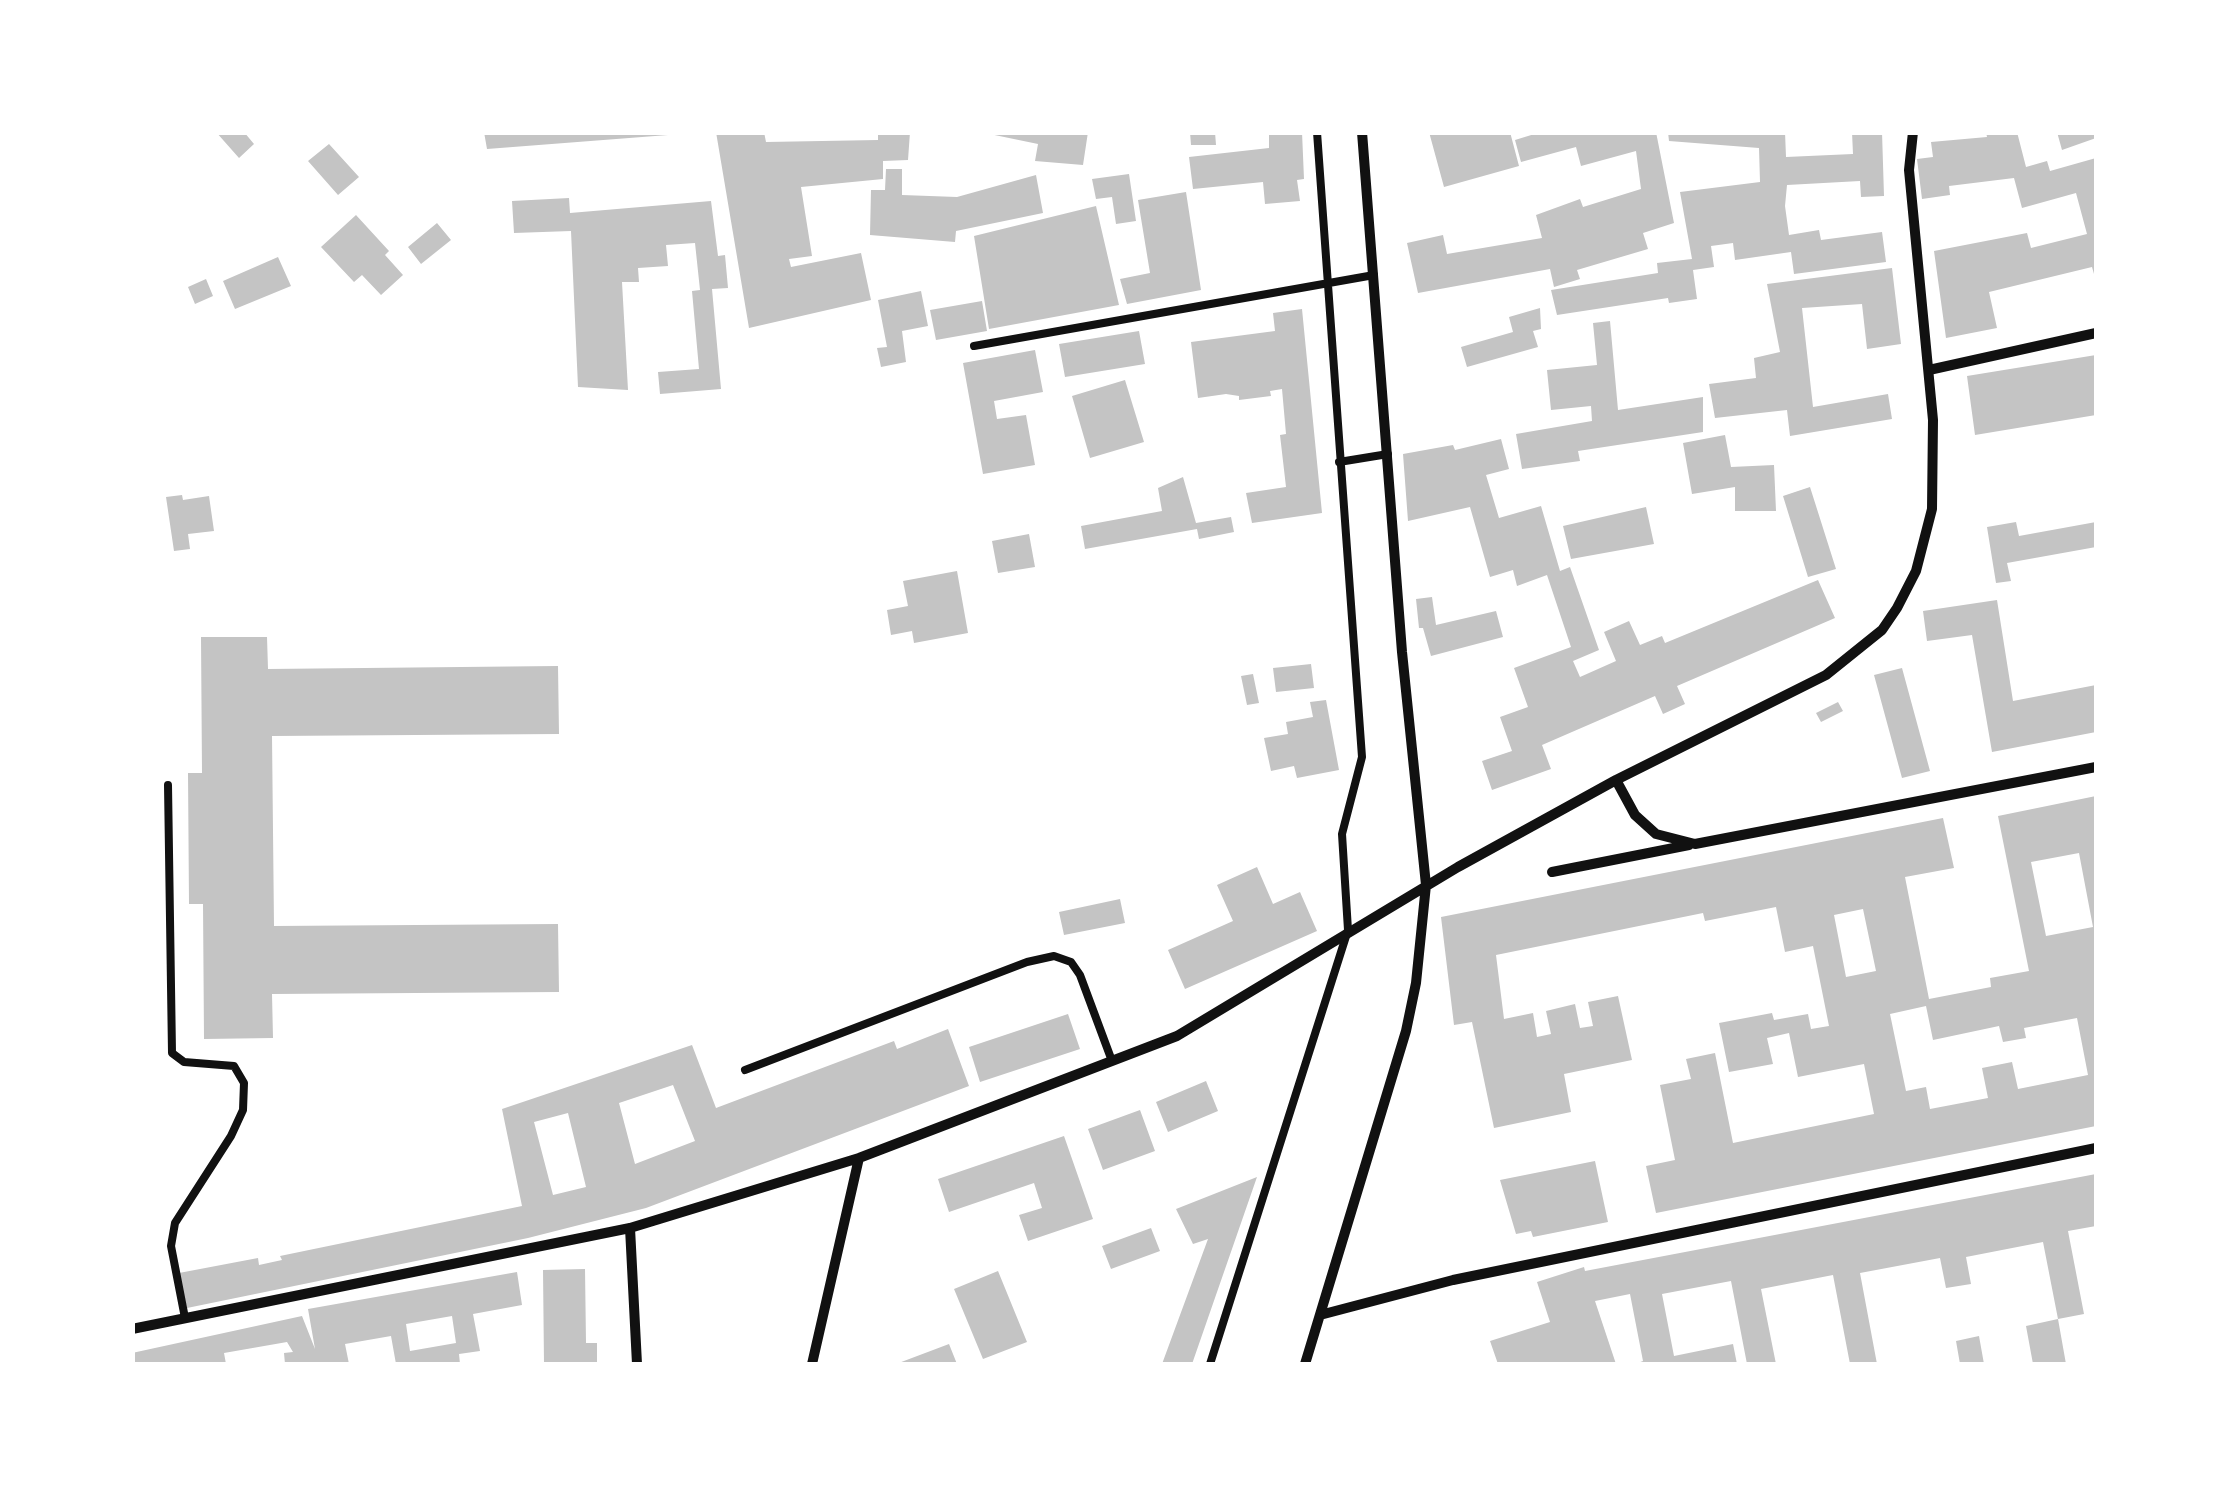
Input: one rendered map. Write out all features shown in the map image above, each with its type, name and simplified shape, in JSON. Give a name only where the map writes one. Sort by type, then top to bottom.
[{"type":"street","points":[[1305,1364],[1406,1031],[1416,982],[1426,885],[1402,652],[1362,132]]},
{"type":"street","points":[[132,1328],[630,1228],[858,1158],[1177,1036],[1426,885],[1616,780],[1826,675],[1882,630],[1916,571],[1932,508],[1929,370],[1911,201],[1913,132]]},
{"type":"street","points":[[1929,370],[2096,333]]},
{"type":"street","points":[[1552,872],[2096,767]]},
{"type":"street","points":[[1616,780],[1635,816],[1656,834],[1695,844]]},
{"type":"street","points":[[1320,1315],[1454,1280],[2096,1148]]},
{"type":"street","points":[[812,1364],[858,1158]]},
{"type":"street","points":[[630,1228],[637,1364]]},
{"type":"lane","points":[[1210,1364],[1348,930],[1342,834],[1362,757],[1316,132]]},
{"type":"lane","points":[[974,346],[1374,276]]},
{"type":"lane","points":[[1339,462],[1388,454]]},
{"type":"lane","points":[[168,785],[172,1053],[184,1062],[234,1066],[244,1083],[243,1110],[176,1223],[170,1246],[184,1318]]},
{"type":"lane","points":[[745,1070],[1027,962],[1054,956],[1071,962],[1080,975],[1112,1061]]},
{"type":"building","points":[[216,132],[244,132],[254,144],[239,158]]},
{"type":"building","points":[[484,132],[668,132],[668,135],[487,149]]},
{"type":"building","points":[[716,132],[764,132],[766,142],[878,140],[878,132],[910,132],[908,160],[883,161],[883,179],[801,187],[812,256],[789,259],[791,267],[861,253],[871,300],[749,328]]},
{"type":"building","points":[[980,132],[1088,132],[1083,165],[1035,161],[1038,144]]},
{"type":"building","points":[[1190,132],[1215,132],[1216,145],[1191,145]]},
{"type":"building","points":[[1269,132],[1302,132],[1304,179],[1297,180],[1300,201],[1265,204],[1263,182],[1193,189],[1189,157],[1269,148]]},
{"type":"building","points":[[1429,132],[1510,132],[1519,166],[1444,187]]},
{"type":"building","points":[[1541,132],[1656,132],[1674,223],[1643,233],[1648,249],[1577,270],[1580,279],[1554,287],[1550,269],[1418,293],[1407,243],[1443,235],[1447,254],[1542,238],[1536,215],[1580,199],[1583,207],[1641,189],[1636,151],[1581,166],[1576,147],[1521,162],[1515,140]]},
{"type":"building","points":[[1668,132],[1785,132],[1786,157],[1853,154],[1852,132],[1882,132],[1884,196],[1861,197],[1860,181],[1787,185],[1785,206],[1789,235],[1819,230],[1821,240],[1882,232],[1886,262],[1794,274],[1791,252],[1735,260],[1733,243],[1711,246],[1714,267],[1693,270],[1697,299],[1669,303],[1668,298],[1557,315],[1551,290],[1658,273],[1657,263],[1692,259],[1680,192],[1760,182],[1759,148],[1669,141]]},
{"type":"building","points":[[1986,132],[2017,132],[2026,167],[2047,161],[2050,171],[2096,158],[2096,281],[2092,267],[1989,292],[1997,328],[1946,338],[1934,251],[2027,233],[2031,248],[2087,234],[2076,193],[2022,208],[2014,178],[1949,186],[1950,195],[1922,199],[1917,159],[1933,157],[1931,142],[1987,137]]},
{"type":"building","points":[[2057,132],[2096,132],[2096,138],[2062,150]]},
{"type":"building","points":[[329,144],[359,177],[338,195],[308,161]]},
{"type":"building","points":[[886,169],[902,169],[902,195],[957,197],[1036,175],[1043,213],[956,231],[955,242],[870,235],[871,190],[885,190]]},
{"type":"building","points":[[1129,174],[1136,221],[1116,224],[1112,197],[1096,199],[1092,179]]},
{"type":"building","points":[[1186,192],[1201,290],[1127,304],[1120,279],[1150,273],[1138,200]]},
{"type":"building","points":[[569,198],[570,213],[711,201],[718,256],[725,255],[728,288],[712,289],[721,389],[660,394],[658,372],[699,369],[692,291],[700,290],[695,243],[666,245],[668,266],[638,268],[639,282],[622,282],[628,390],[578,387],[571,231],[514,233],[512,201]]},
{"type":"building","points":[[1096,206],[1119,305],[989,329],[974,236]]},
{"type":"building","points":[[356,215],[389,251],[385,255],[403,275],[381,295],[362,275],[354,282],[321,247]]},
{"type":"building","points":[[437,223],[451,240],[421,264],[408,247]]},
{"type":"building","points":[[278,257],[291,286],[235,309],[223,281]]},
{"type":"building","points":[[1892,268],[1901,344],[1867,349],[1862,304],[1802,308],[1813,407],[1888,394],[1892,419],[1790,436],[1787,410],[1715,418],[1709,384],[1756,378],[1754,358],[1780,352],[1767,284]]},
{"type":"building","points":[[206,279],[213,296],[195,304],[188,287]]},
{"type":"building","points":[[921,291],[928,326],[902,331],[906,362],[881,367],[877,348],[887,347],[878,300]]},
{"type":"building","points":[[982,301],[987,331],[936,340],[930,310]]},
{"type":"building","points":[[1540,308],[1541,329],[1533,331],[1538,347],[1467,367],[1461,347],[1513,332],[1509,317]]},
{"type":"building","points":[[1302,309],[1322,513],[1252,523],[1246,493],[1286,487],[1280,435],[1286,434],[1282,389],[1270,391],[1271,396],[1239,400],[1239,396],[1226,394],[1198,398],[1191,342],[1275,331],[1273,313]]},
{"type":"building","points":[[1610,321],[1618,410],[1703,397],[1703,432],[1578,451],[1580,461],[1522,469],[1516,434],[1592,421],[1591,406],[1551,410],[1547,370],[1597,365],[1593,323]]},
{"type":"building","points":[[1139,331],[1145,364],[1065,377],[1059,344]]},
{"type":"building","points":[[1035,350],[1043,392],[994,401],[997,419],[1026,415],[1035,465],[983,474],[963,363]]},
{"type":"building","points":[[2096,355],[2096,415],[1975,435],[1967,376]]},
{"type":"building","points":[[1125,380],[1144,442],[1090,458],[1072,396]]},
{"type":"building","points":[[1725,435],[1731,467],[1774,465],[1776,511],[1735,511],[1735,487],[1692,494],[1683,443]]},
{"type":"building","points":[[1501,439],[1509,469],[1486,475],[1499,518],[1541,506],[1560,571],[1570,567],[1599,650],[1573,661],[1580,677],[1616,661],[1604,632],[1629,621],[1640,645],[1662,636],[1665,643],[1818,580],[1835,618],[1677,686],[1685,704],[1663,714],[1655,696],[1542,745],[1551,769],[1492,790],[1482,761],[1512,751],[1500,717],[1528,707],[1514,668],[1571,647],[1547,575],[1517,586],[1513,570],[1490,577],[1470,507],[1408,521],[1403,454],[1453,445],[1455,450]]},
{"type":"building","points":[[1183,477],[1196,523],[1231,517],[1234,532],[1199,539],[1197,529],[1085,549],[1081,526],[1162,511],[1158,488]]},
{"type":"building","points":[[1810,487],[1836,569],[1808,577],[1783,496]]},
{"type":"building","points":[[182,495],[183,500],[209,496],[214,531],[188,534],[190,549],[174,551],[166,497]]},
{"type":"building","points":[[1646,507],[1654,544],[1571,559],[1563,526]]},
{"type":"building","points":[[2016,522],[2019,536],[2096,522],[2096,547],[2007,563],[2011,581],[1996,583],[1987,527]]},
{"type":"building","points":[[1029,534],[1035,567],[998,573],[992,541]]},
{"type":"building","points":[[957,571],[968,633],[914,643],[912,631],[891,635],[887,610],[908,606],[903,581]]},
{"type":"building","points":[[1432,597],[1436,625],[1496,611],[1503,637],[1431,656],[1423,628],[1419,628],[1416,599]]},
{"type":"building","points":[[1997,600],[2013,701],[2096,685],[2096,732],[1992,752],[1972,635],[1927,641],[1923,611]]},
{"type":"building","points":[[201,637],[267,637],[268,669],[558,666],[559,734],[272,736],[274,926],[558,924],[559,992],[272,994],[273,1038],[204,1039],[203,904],[189,904],[188,773],[202,773]]},
{"type":"building","points":[[1311,664],[1314,688],[1276,692],[1273,668]]},
{"type":"building","points":[[1902,668],[1930,771],[1902,778],[1874,675]]},
{"type":"building","points":[[1253,674],[1259,703],[1247,705],[1241,676]]},
{"type":"building","points":[[1326,700],[1339,770],[1297,778],[1294,766],[1271,771],[1264,738],[1288,734],[1286,722],[1313,717],[1310,702]]},
{"type":"building","points":[[1838,702],[1843,711],[1821,722],[1816,713]]},
{"type":"building","points":[[2096,796],[2096,1126],[1656,1213],[1646,1166],[1675,1160],[1660,1085],[1691,1079],[1686,1059],[1715,1053],[1733,1143],[1874,1114],[1864,1064],[1798,1077],[1789,1033],[1767,1038],[1773,1064],[1729,1072],[1719,1023],[1772,1013],[1774,1020],[1808,1014],[1811,1029],[1829,1026],[1813,946],[1785,952],[1776,907],[1705,921],[1703,913],[1496,955],[1504,1019],[1533,1013],[1537,1037],[1551,1034],[1546,1011],[1575,1004],[1580,1028],[1593,1026],[1588,1002],[1618,996],[1632,1060],[1564,1074],[1571,1112],[1494,1128],[1472,1022],[1454,1025],[1441,917],[1943,818],[1954,868],[1905,877],[1929,999],[1991,987],[1990,978],[2029,971],[1998,816]],"holes":[[[2079,853],[2093,927],[2046,936],[2031,862]],[[1863,909],[1876,971],[1846,977],[1834,915]],[[1926,1006],[1933,1040],[1999,1026],[2003,1042],[2026,1038],[2024,1028],[2077,1018],[2088,1075],[2018,1089],[2012,1062],[1982,1068],[1988,1098],[1930,1109],[1926,1087],[1906,1091],[1890,1014]]]},
{"type":"building","points":[[1257,867],[1273,904],[1300,892],[1317,931],[1185,989],[1168,950],[1233,921],[1217,885]]},
{"type":"building","points":[[1120,899],[1125,923],[1064,935],[1059,912]]},
{"type":"building","points":[[1068,1014],[1080,1049],[980,1082],[969,1047]]},
{"type":"building","points":[[948,1029],[969,1086],[646,1208],[528,1238],[187,1308],[179,1273],[258,1258],[259,1265],[282,1260],[280,1256],[522,1206],[502,1109],[692,1045],[716,1108],[894,1041],[897,1049]],"holes":[[[673,1085],[695,1141],[635,1164],[619,1103]],[[568,1113],[586,1187],[553,1195],[534,1122]]]},
{"type":"building","points":[[1206,1081],[1218,1111],[1168,1132],[1156,1102]]},
{"type":"building","points":[[1140,1110],[1155,1151],[1103,1170],[1088,1129]]},
{"type":"building","points":[[1064,1136],[1093,1219],[1028,1241],[1019,1215],[1042,1208],[1034,1183],[949,1212],[938,1179]]},
{"type":"building","points":[[1595,1161],[1608,1222],[1533,1237],[1531,1231],[1516,1234],[1500,1180]]},
{"type":"building","points":[[2096,1174],[2096,1226],[2068,1231],[2084,1314],[2058,1319],[2043,1242],[1966,1257],[1971,1284],[1946,1288],[1940,1258],[1860,1273],[1877,1364],[1850,1364],[1833,1275],[1761,1289],[1776,1364],[1747,1364],[1731,1281],[1662,1294],[1674,1356],[1733,1344],[1737,1364],[1635,1364],[1643,1361],[1630,1294],[1595,1301],[1616,1364],[1498,1364],[1490,1341],[1550,1322],[1537,1282],[1584,1267],[1585,1271]]},
{"type":"building","points":[[1257,1177],[1192,1364],[1162,1364],[1208,1239],[1193,1244],[1176,1209]]},
{"type":"building","points":[[1151,1228],[1160,1251],[1111,1269],[1102,1246]]},
{"type":"building","points":[[585,1269],[586,1343],[597,1343],[597,1364],[544,1364],[543,1270]]},
{"type":"building","points":[[998,1271],[1027,1342],[983,1359],[954,1289]]},
{"type":"building","points":[[517,1272],[522,1305],[473,1314],[480,1351],[459,1354],[460,1364],[396,1364],[391,1336],[345,1344],[349,1364],[285,1364],[284,1353],[293,1352],[287,1342],[224,1353],[226,1364],[132,1364],[132,1353],[302,1316],[315,1349],[308,1309]],"holes":[[[452,1316],[456,1343],[410,1351],[406,1324]]]},
{"type":"building","points":[[2058,1319],[2066,1364],[2033,1364],[2026,1326]]},
{"type":"building","points":[[1979,1336],[1984,1364],[1960,1364],[1956,1341]]},
{"type":"building","points":[[949,1344],[957,1364],[896,1364]]}]
